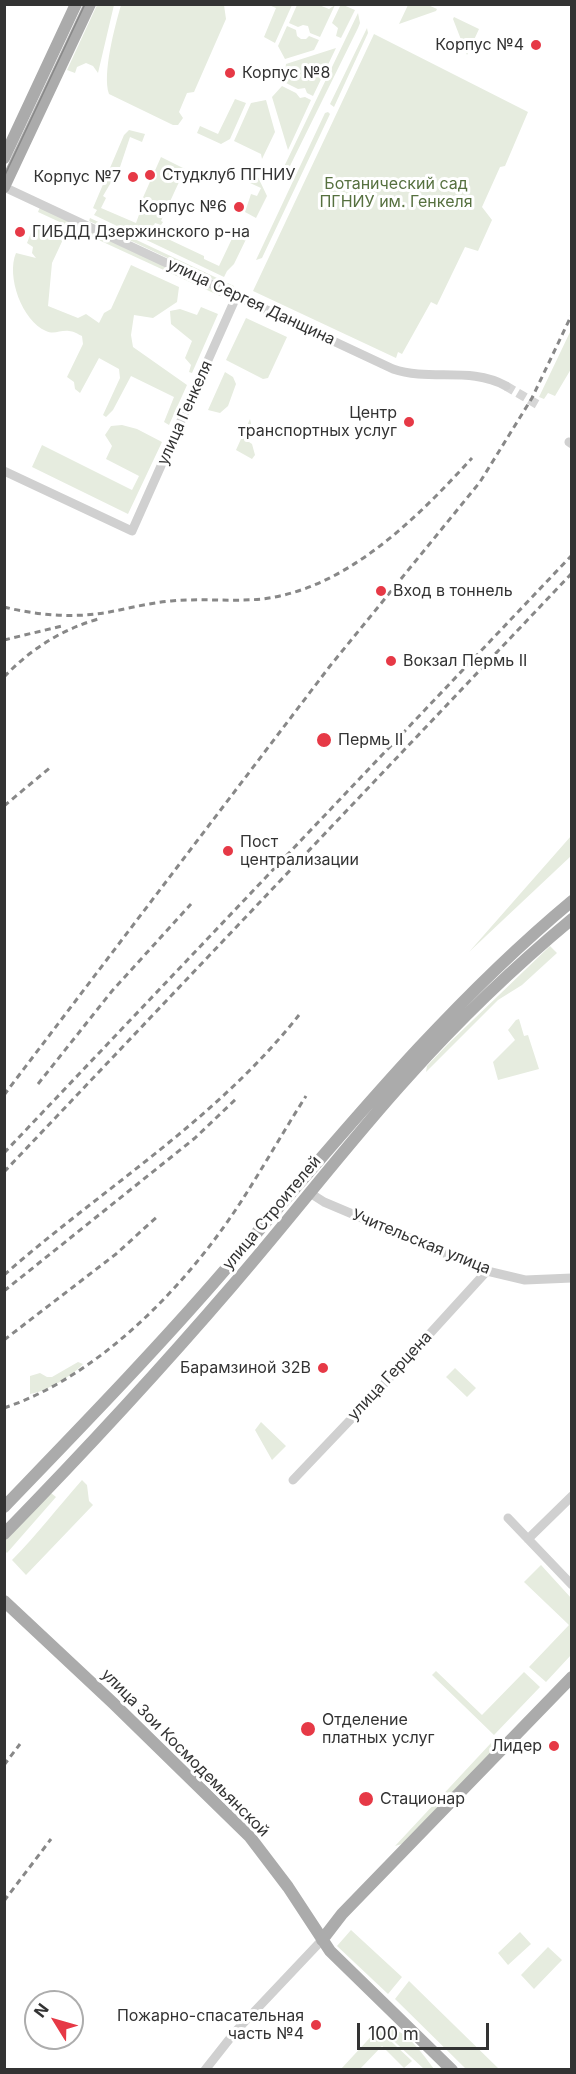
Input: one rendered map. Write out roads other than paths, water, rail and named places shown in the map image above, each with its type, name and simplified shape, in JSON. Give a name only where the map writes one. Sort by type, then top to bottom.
[{"type":"main road","points":[[4,158],[76,4]]},
{"type":"main road","points":[[4,187],[90,4]]},
{"type":"main road","name":"улица Строителей","points":[[4,1507],[196,1303],[397,1071],[486,979],[569,908]]},
{"type":"main road","name":"улица Строителей","points":[[4,1534],[145,1385],[232,1286],[408,1077],[449,1033],[540,946],[572,920]]},
{"type":"main road","name":"улица Зои Космодемьянской","points":[[5,1603],[113,1703],[250,1837],[283,1879],[322,1940],[345,1966],[452,2070]]},
{"type":"main road","points":[[322,1940],[342,1914],[572,1677]]},
{"type":"street","name":"улица Сергея Данщина","points":[[4,187],[401,372],[471,375],[492,379],[506,386]]},
{"type":"street","name":"улица Генкеля","points":[[4,471],[132,531],[237,295]]},
{"type":"street","name":"Учительская улица","points":[[310,1193],[324,1202],[487,1271],[525,1280],[572,1278]]},
{"type":"street","name":"улица Герцена","points":[[293,1480],[487,1271]]},
{"type":"street","points":[[528,1539],[572,1496]]},
{"type":"street","points":[[508,1518],[572,1585]]},
{"type":"street","points":[[205,2070],[235,2032],[322,1940]]},
{"type":"tunnel","points":[[506,386],[540,406]]},
{"type":"tram line","points":[[4,177],[85,4]]},
{"type":"railway","points":[[4,1095],[330,666],[480,482],[532,398],[572,314]]},
{"type":"railway","points":[[4,607],[41,614],[79,615],[171,601],[250,600],[293,593],[351,566],[378,547],[428,504],[472,458]]},
{"type":"railway","points":[[4,1153],[572,555]]},
{"type":"railway","points":[[4,1172],[572,573]]},
{"type":"railway","points":[[4,677],[25,657],[48,641],[98,619]]},
{"type":"railway","points":[[4,640],[62,626]]},
{"type":"railway","points":[[4,806],[52,766]]},
{"type":"railway","points":[[38,1084],[112,991],[191,904]]},
{"type":"railway","points":[[4,1275],[158,1152],[232,1088],[267,1053],[299,1015]]},
{"type":"railway","points":[[4,1408],[40,1393],[75,1373],[109,1349],[170,1292],[198,1261],[222,1229],[306,1096]]},
{"type":"railway","points":[[4,1291],[195,1138],[238,1097]]},
{"type":"railway","points":[[4,1340],[116,1254],[159,1215]]},
{"type":"railway","points":[[4,1765],[20,1744]]},
{"type":"railway","points":[[4,1901],[51,1839]]},
{"type":"place","name":"Корпус №4","points":[[536,45]]},
{"type":"place","name":"Корпус №8","points":[[230,73]]},
{"type":"place","name":"Студклуб ПГНИУ","points":[[150,175]]},
{"type":"place","name":"Корпус №7","points":[[133,177]]},
{"type":"place","name":"Корпус №6","points":[[239,207]]},
{"type":"place","name":"ГИБДД Дзержинского р-на","points":[[20,232]]},
{"type":"place","name":"Центр транспортных услуг","points":[[409,422]]},
{"type":"place","name":"Вход в тоннель","points":[[381,591]]},
{"type":"place","name":"Вокзал Пермь II","points":[[391,661]]},
{"type":"place","name":"Пермь II","points":[[324,740]]},
{"type":"place","name":"Пост централизации","points":[[228,851]]},
{"type":"place","name":"Барамзиной 32В","points":[[323,1368]]},
{"type":"place","name":"Отделение платных услуг","points":[[308,1729]]},
{"type":"place","name":"Лидер","points":[[554,1746]]},
{"type":"place","name":"Стационар","points":[[366,1799]]},
{"type":"place","name":"Пожарно-спасательная часть №4","points":[[316,2025]]},
{"type":"park label","name":"Ботанический сад ПГНИУ им. Генкеля","points":[[396,193]]}]
